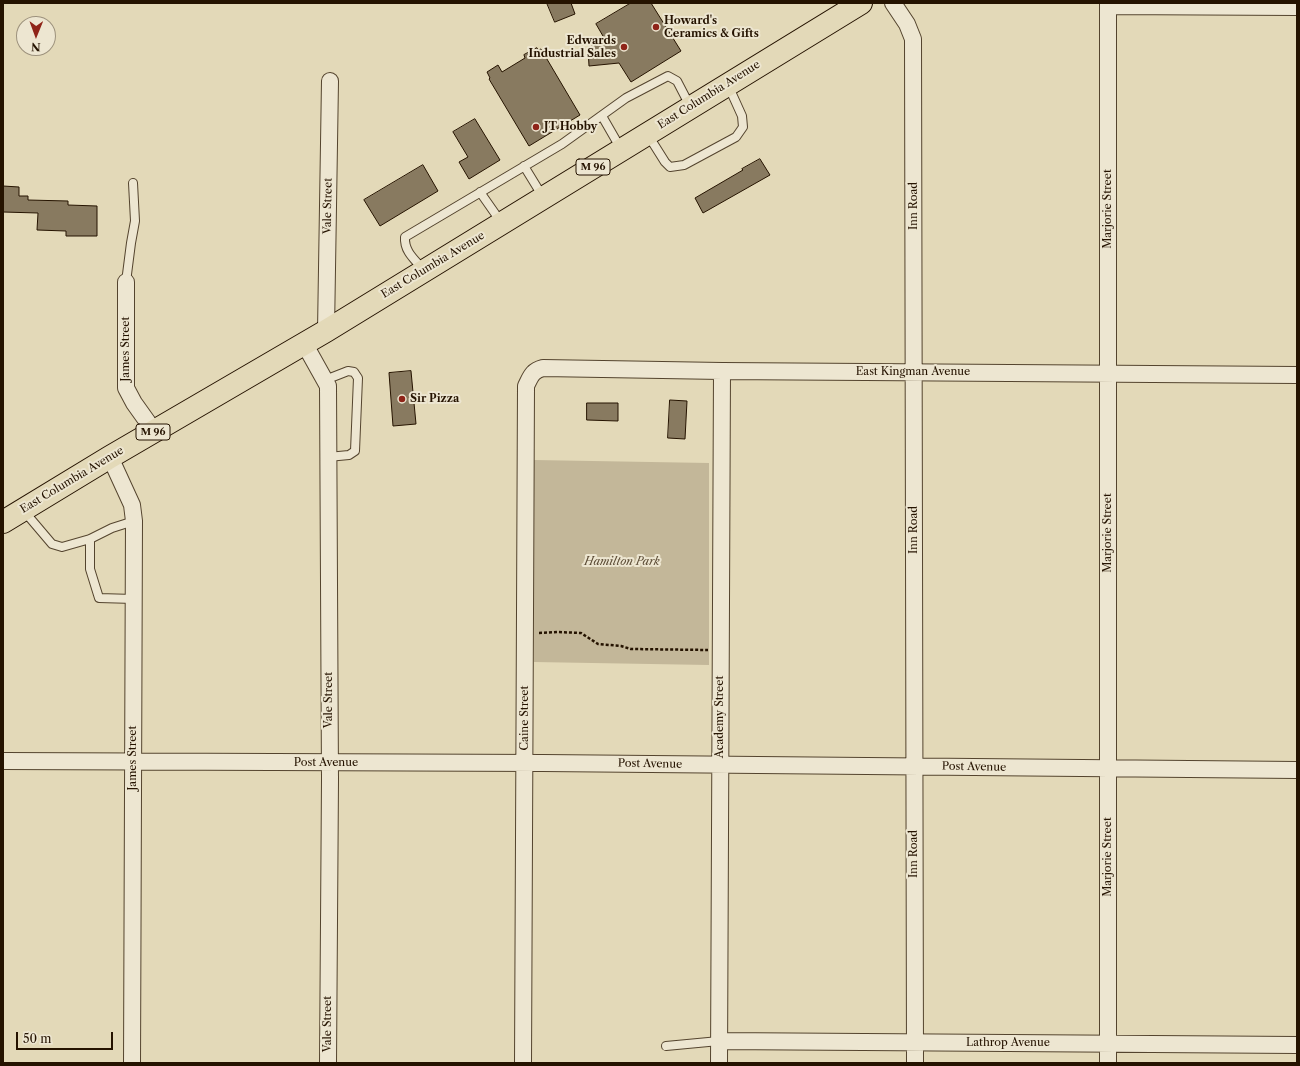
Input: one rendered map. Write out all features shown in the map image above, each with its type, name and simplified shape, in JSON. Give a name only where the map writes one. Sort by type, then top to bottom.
[{"type":"main road","name":"East Columbia Avenue","points":[[3,522],[110,457],[326,331],[860,3]]},
{"type":"street","name":"Inn Road","points":[[893,3],[907,24],[913,39],[915,1063]]},
{"type":"street","points":[[1108,4],[1297,7]]},
{"type":"street","name":"Marjorie Street","points":[[1108,4],[1108,1063]]},
{"type":"street","name":"Vale Street","points":[[326,331],[330,81]]},
{"type":"street","name":"James Street","points":[[126,282],[126,388],[134,403],[154,431]]},
{"type":"street","name":"Vale Street","points":[[304,343],[328,386],[330,763],[328,1063]]},
{"type":"street","name":"East Kingman Avenue","points":[[532,374],[536,369],[543,368],[722,371],[914,371],[1297,375]]},
{"type":"street","name":"Academy Street","points":[[719,1063],[722,371]]},
{"type":"street","name":"Caine Street","points":[[523,1063],[526,386],[532,374]]},
{"type":"street","name":"James Street","points":[[110,457],[132,505],[134,521],[132,1063]]},
{"type":"street","name":"Post Avenue","points":[[3,760],[1297,770]]},
{"type":"street","name":"Lathrop Avenue","points":[[719,1041],[1297,1045]]},
{"type":"lane","points":[[424,270],[407,250],[404,243],[405,237],[562,144],[626,98],[668,76],[677,81],[691,107]]},
{"type":"lane","points":[[647,134],[665,162],[670,167],[684,165],[736,137],[744,127],[742,116],[727,84]]},
{"type":"lane","points":[[602,116],[621,150]]},
{"type":"lane","points":[[524,166],[543,197]]},
{"type":"lane","points":[[126,282],[135,221],[133,183]]},
{"type":"lane","points":[[480,192],[502,223]]},
{"type":"lane","points":[[325,380],[348,371],[354,372],[358,378],[355,451],[349,456],[328,457]]},
{"type":"lane","points":[[23,510],[52,544],[62,547],[90,540],[112,528],[134,521]]},
{"type":"lane","points":[[90,540],[90,569],[99,598],[134,599]]},
{"type":"lane","points":[[666,1046],[719,1041]]},
{"type":"path","points":[[525,636],[543,632],[573,632],[581,633],[598,644],[621,646],[631,649],[720,651]]},
{"type":"green space","name":"Hamilton Park","points":[[534,460],[709,463],[709,665],[534,662]]},
{"type":"building","points":[[547,3],[571,3],[575,14],[555,22]]},
{"type":"building","points":[[631,3],[651,3],[681,51],[631,82],[619,63],[589,66],[588,49],[593,49],[592,44],[607,43],[596,24]]},
{"type":"building","points":[[537,48],[538,50],[541,49],[580,115],[529,146],[489,79],[490,78],[487,72],[498,65],[502,72],[525,58],[524,55]]},
{"type":"building","points":[[475,119],[500,160],[469,179],[459,162],[468,157],[453,132]]},
{"type":"building","points":[[760,159],[770,175],[703,213],[695,198]]},
{"type":"building","points":[[423,165],[438,191],[380,226],[364,200]]},
{"type":"building","points":[[3,186],[19,187],[19,196],[28,196],[28,200],[68,201],[68,205],[97,206],[97,236],[66,236],[66,231],[37,230],[38,213],[3,212]]},
{"type":"building","name":"Sir Pizza","points":[[411,371],[416,424],[393,426],[389,373]]},
{"type":"building","points":[[670,400],[687,401],[685,439],[668,438]]},
{"type":"building","points":[[587,403],[618,403],[618,421],[587,420]]},
{"type":"place","name":"Howard's Ceramics & Gifts","points":[[656,27]]},
{"type":"place","name":"Edwards Industrial Sales","points":[[624,47]]},
{"type":"place","name":"JT Hobby","points":[[536,127]]},
{"type":"place","name":"Sir Pizza","points":[[402,399]]}]
